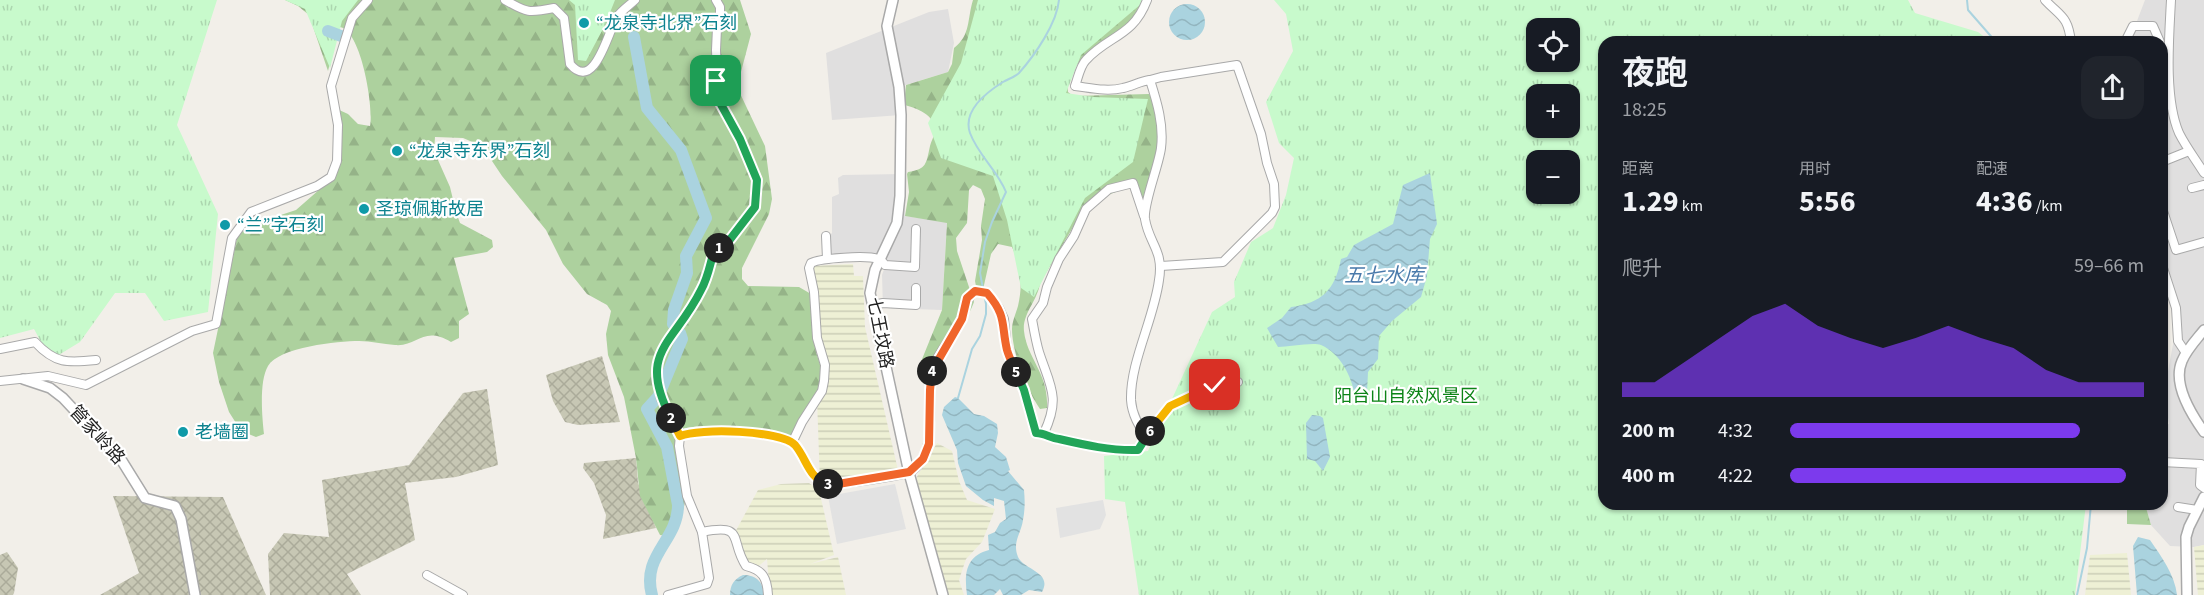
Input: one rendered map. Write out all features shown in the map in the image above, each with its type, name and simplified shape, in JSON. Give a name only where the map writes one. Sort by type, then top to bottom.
[{"type":"street","points":[[0,381],[48,376],[86,385],[192,331],[216,324],[232,238],[251,212],[317,186],[331,177],[337,161],[338,125],[331,86],[352,18],[368,0]]},
{"type":"street","points":[[505,0],[532,13],[554,8],[564,18],[570,64],[574,69],[584,71],[594,66],[610,38],[617,17],[635,0]]},
{"type":"street","points":[[668,595],[707,584],[709,578],[702,532],[687,496],[679,446],[680,436],[660,395],[656,369],[663,349],[701,291],[714,251],[728,242],[750,215],[757,197],[757,180],[740,139],[718,99],[716,50],[720,7],[716,0]]},
{"type":"street","name":"七王坟路","points":[[893,0],[887,26],[900,96],[900,196],[897,223],[880,259],[870,293],[909,472],[943,595]]},
{"type":"street","points":[[1147,0],[1144,9],[1130,29],[1084,61],[1075,86],[1099,90],[1124,88],[1139,81],[1237,65],[1261,134],[1274,184],[1275,203],[1272,213],[1223,262],[1161,266]]},
{"type":"street","points":[[2045,0],[2063,16],[2069,26],[2070,36]]},
{"type":"street","points":[[2171,0],[2168,53],[2173,115],[2180,134],[2204,173]]},
{"type":"street","points":[[2128,36],[2133,26],[2143,25],[2153,26],[2157,36]]},
{"type":"street","points":[[1144,218],[1161,147],[1159,108],[1150,80]]},
{"type":"street","points":[[2168,159],[2190,151]]},
{"type":"street","points":[[1044,433],[1052,417],[1053,388],[1038,350],[1032,319],[1043,303],[1047,286],[1059,259],[1074,236],[1086,209],[1109,189],[1133,183],[1161,262],[1152,313],[1136,368],[1131,401],[1136,422],[1147,438]]},
{"type":"street","points":[[2192,188],[2204,184]]},
{"type":"street","points":[[2168,226],[2176,250],[2204,242]]},
{"type":"street","points":[[792,443],[802,422],[822,391],[824,381],[825,365],[817,338],[814,292],[809,268],[814,261],[827,259],[880,259],[885,265],[915,267],[916,229]]},
{"type":"street","points":[[826,236],[827,259]]},
{"type":"street","points":[[2168,283],[2176,308],[2178,341],[2186,353]]},
{"type":"street","points":[[873,305],[916,304],[916,288]]},
{"type":"street","points":[[680,436],[690,431],[777,436],[792,443],[810,472],[821,482],[832,485],[909,472],[923,459],[929,444],[930,390],[933,369],[962,319],[967,298],[975,291],[987,293],[999,308],[1004,319],[1007,350],[1024,390],[1036,433],[1044,433],[1053,438],[1082,444],[1138,450],[1150,430],[1170,406],[1220,382],[1238,382]]},
{"type":"street","points":[[2203,431],[2186,402],[2180,384],[2180,363],[2204,330]]},
{"type":"street","points":[[0,350],[35,342],[53,358],[76,362],[96,360]]},
{"type":"street","name":"管家岭路","points":[[23,379],[50,388],[63,398],[122,461],[145,498],[175,506],[181,519],[195,595]]},
{"type":"street","points":[[2168,462],[2201,464],[2200,485],[2204,488]]},
{"type":"street","points":[[2187,595],[2186,537],[2204,497]]},
{"type":"street","points":[[2178,507],[2198,510]]},
{"type":"street","points":[[702,532],[721,528],[735,536],[746,566],[759,569],[763,573],[768,585],[768,595]]},
{"type":"street","points":[[427,575],[463,595]]},
{"type":"shaded area","points":[[2145,0],[2204,0],[2204,545],[2194,547],[2170,546],[2151,525],[2147,510],[2168,510],[2168,371],[2176,328],[2168,268],[2168,36],[2131,36]]},
{"type":"shaded area","points":[[948,9],[954,43],[948,72],[899,87],[901,115],[832,120],[826,53],[929,12]]},
{"type":"shaded area","points":[[902,174],[905,216],[947,222],[942,310],[883,308],[882,275],[886,264],[830,257],[828,237],[832,233],[832,197],[839,194],[838,178],[843,175]]},
{"type":"shaded area","points":[[853,264],[854,276],[863,276],[865,327],[898,470],[832,485],[820,483],[817,399],[822,370],[811,266]]},
{"type":"shaded area","points":[[602,356],[620,422],[578,425],[565,422],[553,401],[546,375]]},
{"type":"shaded area","points":[[487,389],[498,465],[456,477],[405,483],[415,540],[347,574],[361,595],[270,595],[268,554],[284,533],[329,537],[322,480],[409,465],[463,393]]},
{"type":"shaded area","points":[[937,443],[952,451],[959,481],[967,500],[995,509],[982,542],[966,559],[959,580],[964,595],[946,595],[915,480]]},
{"type":"shaded area","points":[[636,458],[638,483],[656,528],[603,539],[606,515],[594,483],[583,468],[584,463]]},
{"type":"shaded area","points":[[809,483],[819,490],[834,555],[810,564],[838,557],[846,595],[770,595],[767,559],[755,569],[742,562],[733,536],[758,490],[781,484]]},
{"type":"shaded area","points":[[895,484],[906,529],[837,544],[828,496]]},
{"type":"shaded area","points":[[113,496],[223,497],[266,595],[100,595],[139,573]]},
{"type":"shaded area","points":[[1103,500],[1106,515],[1100,529],[1060,538],[1056,508]]},
{"type":"shaded area","points":[[2204,545],[2204,595],[2198,595],[2194,547]]},
{"type":"shaded area","points":[[7,552],[18,568],[14,593],[13,595],[0,595],[0,555]]},
{"type":"shaded area","points":[[2127,553],[2131,595],[2085,595],[2090,555]]},
{"type":"green space","points":[[0,0],[217,0],[177,125],[218,214],[208,312],[164,321],[145,293],[115,293],[80,342],[57,356],[46,351],[34,329],[0,338]]},
{"type":"green space","points":[[285,0],[740,0],[751,34],[737,87],[765,146],[772,199],[769,214],[742,268],[742,279],[748,286],[799,287],[811,294],[816,352],[822,370],[819,396],[794,435],[705,426],[680,430],[686,486],[684,507],[681,516],[667,536],[660,535],[640,496],[636,458],[624,397],[608,355],[606,334],[611,311],[607,305],[587,294],[563,264],[546,230],[502,176],[482,146],[463,138],[435,137],[434,151],[450,187],[460,223],[492,240],[493,247],[487,252],[454,258],[469,314],[459,321],[459,338],[451,342],[441,337],[427,336],[403,345],[364,341],[337,342],[310,346],[284,354],[274,359],[268,366],[263,381],[264,434],[256,437],[241,431],[229,412],[213,353],[237,238],[247,226],[296,210],[328,182],[336,170],[337,109],[348,114],[358,124],[370,126],[371,117],[368,87],[354,40],[347,31],[339,27],[328,71],[309,15],[298,6]]},
{"type":"green space","points":[[285,0],[358,0],[342,21],[330,68],[305,9]]},
{"type":"green space","points":[[569,0],[615,0],[586,61],[578,60],[575,5]]},
{"type":"green space","points":[[973,0],[1141,0],[1136,17],[1130,26],[1082,59],[1071,74],[1068,83],[1068,92],[1073,96],[1149,94],[1155,107],[1159,136],[1155,167],[1144,209],[1136,184],[1103,197],[1076,222],[1040,283],[1025,319],[1026,341],[1045,385],[1047,408],[1040,409],[1035,401],[1025,382],[1015,349],[1012,326],[1021,283],[1012,247],[998,244],[991,254],[982,294],[977,291],[975,281],[982,240],[981,226],[985,199],[981,189],[973,185],[969,190],[967,223],[956,238],[957,251],[974,302],[965,319],[937,356],[923,383],[918,369],[942,310],[947,223],[905,216],[909,192],[907,174],[925,165],[935,132],[933,121],[929,117],[915,108],[904,105],[906,85],[948,72],[952,64],[954,48],[966,32]]},
{"type":"green space","points":[[978,0],[1142,0],[1141,4],[1081,55],[1066,93],[1093,97],[1148,99],[1133,162],[1085,198],[1034,297],[1021,288],[1007,220],[993,176],[941,158],[928,123],[961,63]]},
{"type":"green space","name":"阳台山自然风景区","points":[[1274,0],[1908,0],[1915,13],[1978,32],[1983,36],[1598,36],[1598,510],[2085,510],[2075,595],[1139,595],[1125,502],[1105,499],[1104,456],[1148,451],[1212,312],[1235,297],[1234,282],[1251,242],[1273,228],[1286,195],[1294,158],[1279,143],[1266,102],[1293,51],[1286,14]]},
{"type":"green space","points":[[2127,510],[2147,510],[2151,525],[2127,524]]},
{"type":"water","points":[[1187,4],[1200,9],[1205,22],[1200,35],[1187,40],[1174,35],[1169,22],[1174,9]]},
{"type":"water","name":"五七水库","points":[[1430,173],[1437,224],[1430,239],[1427,276],[1421,297],[1392,321],[1379,336],[1378,359],[1368,372],[1367,393],[1355,395],[1344,366],[1328,349],[1317,344],[1278,347],[1267,328],[1282,318],[1291,307],[1311,302],[1325,293],[1335,279],[1341,259],[1347,257],[1354,245],[1393,224],[1403,185]]},
{"type":"water","points":[[955,397],[974,414],[984,416],[997,424],[995,447],[1006,457],[1010,470],[1008,471],[1024,490],[1024,512],[1016,542],[1016,552],[1021,561],[1044,580],[1042,592],[1029,590],[1021,595],[1003,595],[1000,589],[994,595],[967,595],[968,566],[975,556],[989,550],[988,535],[995,532],[1000,523],[1006,519],[1004,501],[994,498],[994,506],[966,486],[958,463],[957,450],[942,415],[944,407]]},
{"type":"water","points":[[1312,415],[1323,418],[1330,457],[1323,471],[1315,461],[1307,459],[1306,423]]},
{"type":"water","points":[[2138,537],[2150,540],[2159,553],[2170,573],[2177,595],[2137,595],[2133,546]]},
{"type":"water","points":[[743,575],[752,576],[761,583],[763,595],[730,595],[733,583]]},
{"type":"waterway","points":[[958,398],[972,349],[980,336],[986,314],[980,273],[985,242],[1006,192],[970,133],[968,125],[970,117],[983,96],[1017,74],[1032,57],[1050,28],[1059,0]]},
{"type":"waterway","points":[[1967,0],[1968,10],[1991,36]]},
{"type":"waterway","points":[[328,31],[341,36]]},
{"type":"waterway","points":[[634,37],[647,108],[681,150],[706,218],[686,256],[687,273],[674,310],[673,324]]},
{"type":"waterway","points":[[652,595],[651,569],[672,529],[678,505],[667,447],[647,409],[658,397],[682,339],[680,333]]},
{"type":"waterway","points":[[2077,595],[2087,548],[2090,510]]},
{"type":"place","name":"“龙泉寺北界”石刻","points":[[584,23]]},
{"type":"place","name":"“龙泉寺东界”石刻","points":[[397,151]]},
{"type":"place","name":"圣琼佩斯故居","points":[[364,209]]},
{"type":"place","name":"“兰”字石刻","points":[[225,225]]},
{"type":"place","name":"老墙圈","points":[[183,432]]},
{"type":"route","points":[[716,81],[718,99],[740,139],[757,180],[757,197],[750,215],[728,242],[714,251],[701,291],[666,343],[659,359],[656,377],[661,399],[680,436],[690,431],[777,436],[794,444],[810,472],[821,482],[832,485],[909,472],[923,459],[929,444],[930,390],[933,369],[962,319],[967,298],[975,291],[987,293],[999,308],[1004,319],[1007,350],[1024,390],[1036,433],[1044,433],[1053,438],[1091,446],[1138,450],[1150,430],[1170,406],[1215,385]]}]
